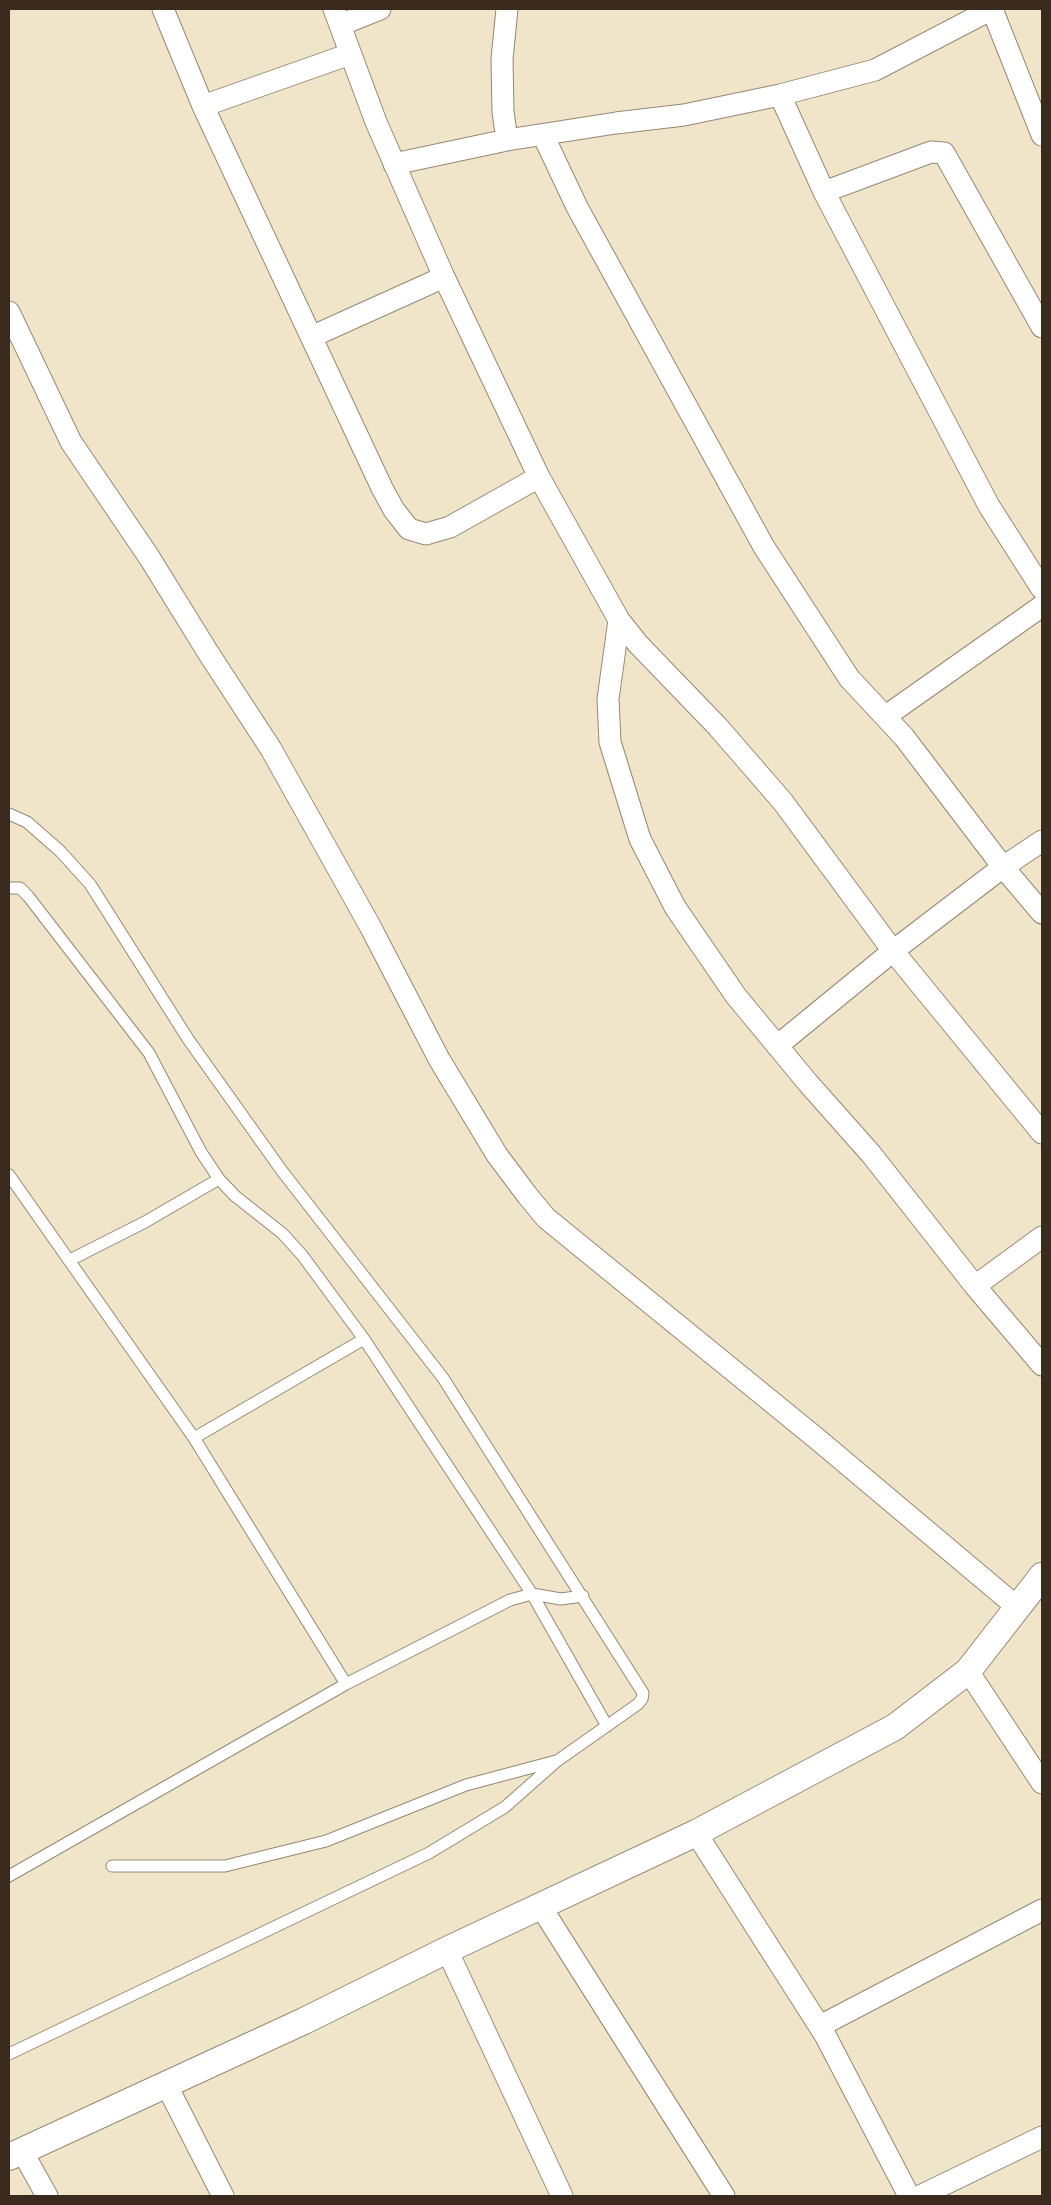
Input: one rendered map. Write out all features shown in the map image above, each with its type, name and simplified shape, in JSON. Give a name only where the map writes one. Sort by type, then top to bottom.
[{"type":"street","points":[[163,9],[203,106],[382,488],[394,510],[409,529],[426,534],[450,527],[538,477]]},
{"type":"street","points":[[380,9],[337,17],[350,54],[394,164],[444,277],[538,477],[619,620],[638,644],[718,727],[783,802],[893,950],[1042,1133]]},
{"type":"street","points":[[507,9],[502,59],[503,112],[507,140]]},
{"type":"street","points":[[394,164],[507,140],[616,122],[684,115],[780,95],[875,70],[992,9],[1042,135]]},
{"type":"street","points":[[203,106],[350,54]]},
{"type":"street","points":[[780,95],[824,192],[989,506],[1042,589]]},
{"type":"street","points":[[543,135],[577,207],[764,547],[849,678],[886,716],[922,758],[1002,867],[1042,913]]},
{"type":"street","points":[[824,192],[931,152],[944,153],[1042,327]]},
{"type":"street","points":[[311,337],[444,277]]},
{"type":"street","points":[[9,312],[71,442],[149,557],[208,654],[270,749],[370,926],[439,1059],[496,1155],[527,1195],[546,1218],[884,1494],[1018,1607]]},
{"type":"street","points":[[886,716],[1042,606]]},
{"type":"street","points":[[619,620],[608,699],[609,728],[616,766],[640,839],[674,907],[736,996],[877,1161],[975,1286],[1042,1365]]},
{"type":"street","points":[[777,1046],[893,950],[1002,867],[1042,841]]},
{"type":"street","points":[[975,1286],[1042,1237]]},
{"type":"street","points":[[47,2196],[15,2154],[304,2021],[447,1950],[696,1833],[895,1727],[968,1671],[1042,1576]]},
{"type":"street","points":[[968,1671],[1042,1783]]},
{"type":"street","points":[[696,1833],[820,2026],[908,2196]]},
{"type":"street","points":[[541,1907],[724,2196]]},
{"type":"street","points":[[820,2026],[1042,1910]]},
{"type":"street","points":[[447,1950],[562,2196]]},
{"type":"street","points":[[166,2084],[223,2196]]},
{"type":"street","points":[[920,2196],[1042,2137]]},
{"type":"lane","points":[[9,814],[27,822],[60,850],[90,884],[188,1039],[282,1171],[442,1378],[583,1596],[643,1693],[642,1699],[638,1704],[557,1761],[505,1806],[429,1853],[9,2054]]},
{"type":"lane","points":[[9,888],[20,888],[28,896],[149,1053],[201,1152],[219,1179],[235,1196],[282,1233],[302,1255],[364,1338],[532,1594],[607,1726]]},
{"type":"lane","points":[[9,1175],[194,1438],[346,1684]]},
{"type":"lane","points":[[70,1260],[145,1222],[219,1179]]},
{"type":"lane","points":[[194,1438],[364,1338]]},
{"type":"lane","points":[[9,1876],[346,1684],[510,1600],[532,1594],[561,1599],[583,1596]]},
{"type":"lane","points":[[112,1866],[225,1866],[326,1841],[466,1786],[557,1761]]}]
